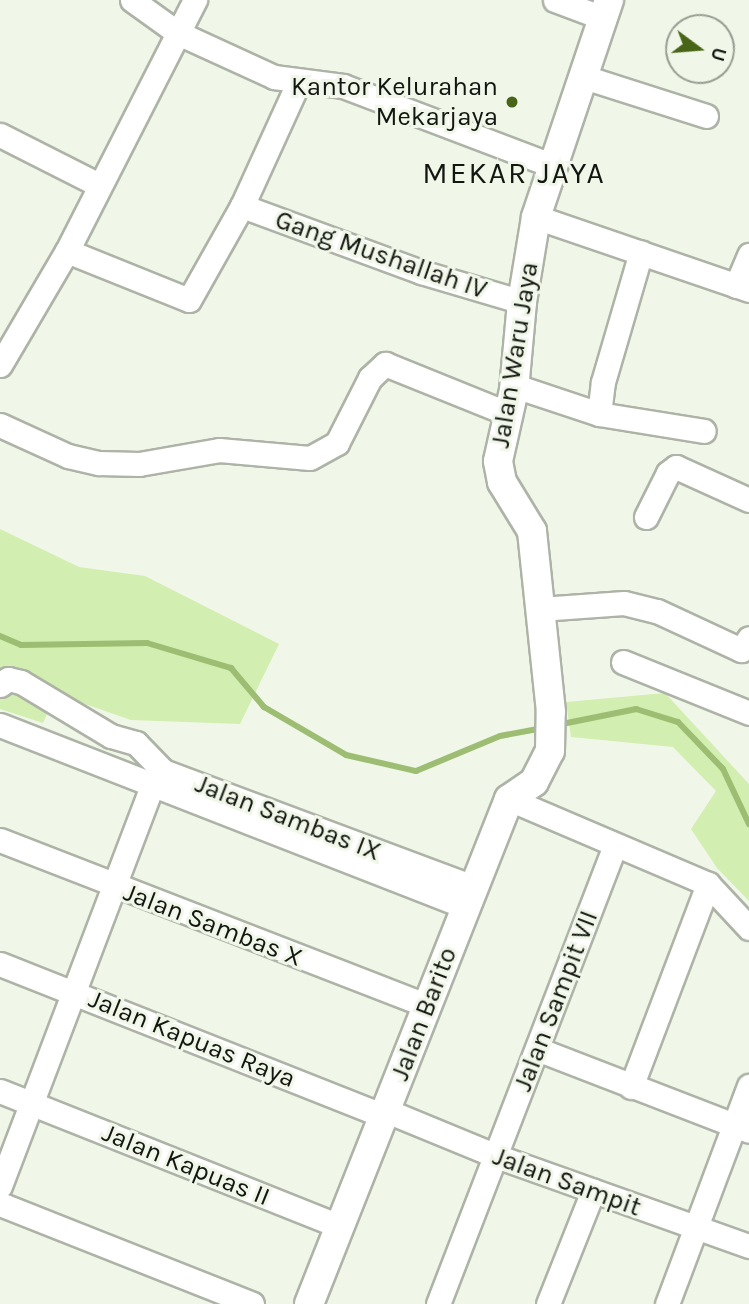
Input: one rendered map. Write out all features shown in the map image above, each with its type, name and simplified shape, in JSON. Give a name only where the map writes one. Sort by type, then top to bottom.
[{"type":"street","points":[[132,0],[178,33],[298,83],[311,79],[343,86],[554,166]]},
{"type":"street","points":[[0,365],[67,251],[195,0]]},
{"type":"street","points":[[555,0],[606,9]]},
{"type":"street","name":"Jalan Waru Jaya","points":[[509,799],[534,782],[545,766],[552,724],[531,531],[502,482],[498,461],[515,386],[522,302],[536,218],[606,9]]},
{"type":"street","points":[[583,77],[706,117]]},
{"type":"street","points":[[67,251],[189,300],[242,206],[298,83]]},
{"type":"street","points":[[0,135],[99,185]]},
{"type":"street","name":"Gang Mushallah IV","points":[[242,206],[421,272],[522,302]]},
{"type":"street","points":[[536,218],[743,288],[749,255]]},
{"type":"street","points":[[599,414],[603,382],[641,252]]},
{"type":"street","points":[[0,425],[50,449],[99,463],[139,464],[219,450],[310,458],[337,443],[370,378],[385,364],[509,414]]},
{"type":"street","points":[[515,386],[599,414],[704,430]]},
{"type":"street","points":[[646,517],[668,474],[676,467],[749,500]]},
{"type":"street","points":[[540,608],[624,603],[657,611],[745,644]]},
{"type":"street","points":[[623,662],[749,713]]},
{"type":"street","name":"Jalan Sambas IX","points":[[0,685],[8,679],[21,682],[111,736],[135,743],[163,771],[470,897]]},
{"type":"street","points":[[0,724],[152,785],[470,897]]},
{"type":"street","points":[[0,1186],[152,785]]},
{"type":"street","points":[[509,799],[708,884],[749,928]]},
{"type":"street","name":"Jalan Barito","points":[[309,1304],[509,799]]},
{"type":"street","name":"Jalan Sambas X","points":[[0,840],[113,887],[427,1006]]},
{"type":"street","name":"Jalan Sampit VII","points":[[438,1304],[615,846]]},
{"type":"street","points":[[631,1087],[708,884]]},
{"type":"street","name":"Jalan Kapuas Raya","points":[[0,964],[386,1113]]},
{"type":"street","points":[[537,1049],[741,1128]]},
{"type":"street","points":[[667,1304],[741,1128],[749,1086]]},
{"type":"street","name":"Jalan Kapuas II","points":[[0,1091],[340,1227]]},
{"type":"street","name":"Jalan Sampit","points":[[386,1113],[696,1230],[749,1246]]},
{"type":"street","points":[[548,1304],[593,1191]]},
{"type":"street","points":[[0,1204],[252,1304]]},
{"type":"green space","points":[[0,529],[79,567],[145,576],[279,644],[240,724],[131,720],[56,694],[43,723],[0,709]]},
{"type":"green space","points":[[665,693],[749,784],[749,901],[717,868],[691,829],[716,791],[673,747],[571,737],[566,702]]},
{"type":"waterway","points":[[0,636],[21,645],[147,643],[231,668],[264,707],[346,755],[416,771],[500,736],[543,728]]},
{"type":"waterway","points":[[557,725],[636,709],[678,722],[723,769],[749,824]]},
{"type":"place","name":"Kantor Kelurahan Mekarjaya","points":[[512,102]]},
{"type":"district","name":"MEKAR JAYA","points":[[514,173]]}]
